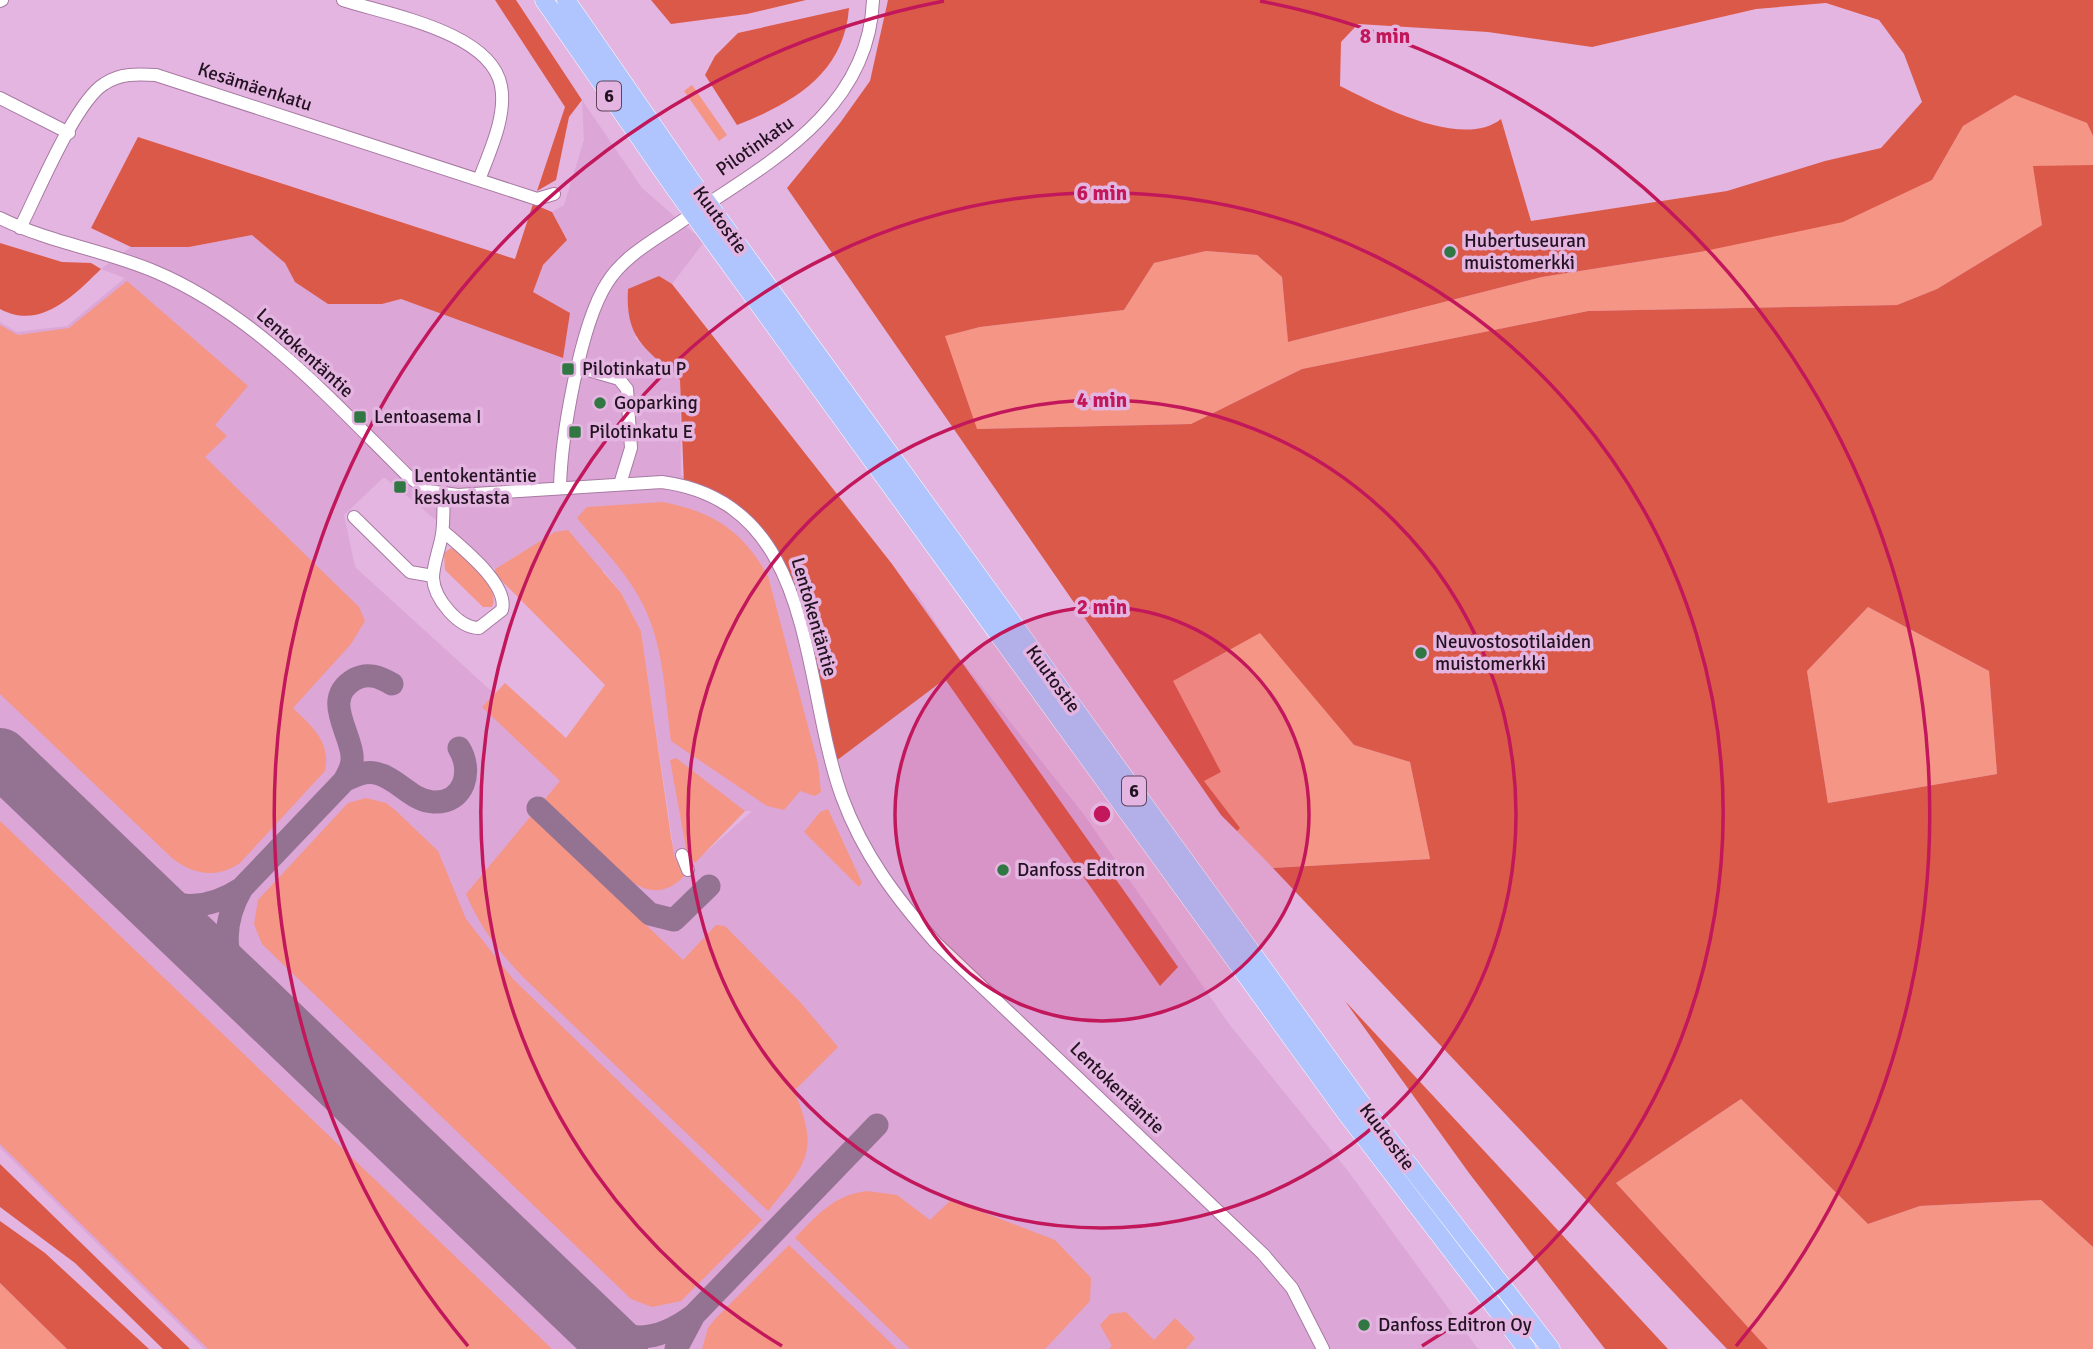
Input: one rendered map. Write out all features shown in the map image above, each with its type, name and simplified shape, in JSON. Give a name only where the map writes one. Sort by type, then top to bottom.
[{"type":"highway","name":"Kuutostie","points":[[544,0],[676,190],[717,232],[1361,1103],[1551,1349]]},
{"type":"highway","name":"Kuutostie","points":[[566,0],[690,178],[717,232],[1346,1114],[1527,1349]]},
{"type":"street","points":[[344,0],[469,42],[485,54],[502,87],[501,114],[479,180]]},
{"type":"street","name":"Pilotinkatu","points":[[560,488],[560,465],[578,368],[594,309],[607,282],[631,256],[786,149],[828,113],[845,89],[865,45],[873,0]]},
{"type":"street","name":"Kesämäenkatu","points":[[20,228],[85,104],[103,84],[124,75],[156,75],[537,199],[554,194]]},
{"type":"street","points":[[0,98],[69,133]]},
{"type":"street","name":"Lentokentäntie","points":[[0,218],[20,228],[155,272],[224,307],[297,369],[407,475],[428,491],[444,495],[662,482],[684,485],[718,497],[750,521],[765,538],[786,576],[841,794],[855,831],[875,869],[936,943],[1263,1254],[1292,1288],[1322,1349]]},
{"type":"street","points":[[578,368],[619,379],[627,389],[631,448],[620,484]]},
{"type":"street","points":[[443,531],[482,567],[501,593],[502,610],[488,623],[474,628],[458,619],[442,602],[433,576],[443,531],[444,495]]},
{"type":"street","points":[[354,517],[410,572],[433,576]]},
{"type":"street","points":[[682,855],[688,870]]},
{"type":"shaded area","points":[[495,0],[516,0],[582,100],[569,117],[556,180],[537,191],[565,107]]},
{"type":"shaded area","points":[[651,0],[806,0],[747,14],[671,24]]},
{"type":"shaded area","points":[[888,0],[2093,0],[2093,136],[2087,123],[2015,95],[1963,126],[1932,180],[1843,222],[1700,252],[1542,277],[1288,342],[1282,277],[1257,255],[1206,251],[1154,263],[1124,310],[980,327],[945,336],[977,429],[1191,424],[1302,369],[1588,311],[1897,305],[1937,289],[2042,225],[2033,166],[2093,165],[2093,1247],[2041,1200],[1920,1206],[1868,1224],[1741,1099],[1616,1183],[1768,1349],[1727,1349],[1273,868],[1430,859],[1410,762],[1354,745],[1260,633],[1173,681],[1221,772],[1204,781],[1240,828],[1237,831],[1221,815],[787,188],[870,81]],"holes":[[[1826,3],[1879,20],[1904,54],[1922,102],[1881,148],[1825,161],[1727,191],[1531,221],[1501,119],[1484,127],[1465,130],[1443,127],[1397,113],[1340,86],[1341,42],[1358,24],[1488,32],[1592,47],[1756,9]],[[1868,607],[1989,671],[1997,774],[1828,803],[1807,671]]]},
{"type":"shaded area","points":[[849,8],[845,31],[837,51],[812,83],[777,107],[737,125],[705,75],[715,56],[738,33]]},
{"type":"shaded area","points":[[692,85],[727,135],[719,141],[684,91]]},
{"type":"shaded area","points":[[2016,94],[2087,123],[2093,136],[2093,165],[2042,225],[1937,289],[1897,305],[1588,311],[1302,369],[1191,424],[976,429],[944,336],[980,327],[1124,310],[1154,263],[1206,251],[1257,255],[1282,277],[1288,342],[1542,277],[1700,252],[1932,180],[1963,126]]},
{"type":"shaded area","points":[[582,100],[642,188],[704,242],[672,284],[659,276],[635,338],[680,380],[681,475],[916,593],[960,659],[1085,816],[1229,1024],[1348,1171],[1478,1349],[204,1349],[0,1148],[0,322],[17,332],[67,326],[125,278],[101,269],[131,247],[189,247],[252,235],[285,263],[295,282],[382,304],[401,299],[563,358],[532,292],[543,265],[567,240],[552,212],[564,205],[584,140]],"holes":[[[384,477],[495,569],[522,552],[604,571],[621,593],[641,631],[675,858],[355,567],[344,515]],[[745,811],[752,811],[705,853],[698,849]]]},
{"type":"shaded area","points":[[138,137],[515,259],[533,204],[552,212],[567,240],[543,265],[533,292],[570,313],[563,358],[401,299],[382,304],[328,304],[295,282],[285,263],[252,235],[189,247],[131,247],[91,228]]},
{"type":"shaded area","points":[[0,243],[62,262],[91,263],[101,269],[56,307],[29,316],[15,315],[0,309]]},
{"type":"shaded area","points":[[659,276],[672,284],[892,564],[1178,967],[1160,986],[945,679],[832,764],[807,658],[765,538],[684,485],[680,380],[640,342],[630,320],[628,306],[628,289]]},
{"type":"shaded area","points":[[127,281],[248,386],[215,425],[227,436],[205,457],[359,607],[365,621],[351,644],[293,708],[313,728],[323,743],[325,771],[240,863],[214,873],[197,871],[172,858],[0,694],[0,325],[18,335],[69,328]]},
{"type":"shaded area","points":[[663,502],[697,511],[737,535],[748,546],[768,576],[818,764],[821,792],[815,796],[800,791],[784,810],[767,806],[671,741],[660,657],[645,609],[623,573],[577,518],[587,507]]},
{"type":"shaded area","points":[[568,530],[621,593],[641,631],[671,837],[675,858],[685,875],[672,886],[659,890],[645,889],[631,881],[545,799],[560,781],[482,707],[505,683],[566,738],[605,685],[495,574],[495,569],[555,532]]},
{"type":"shaded area","points":[[451,548],[458,550],[489,584],[494,600],[492,607],[483,607],[445,570],[444,553]]},
{"type":"shaded area","points":[[1868,607],[1989,671],[1997,774],[1828,803],[1807,671]]},
{"type":"shaded area","points":[[1261,632],[1354,745],[1410,762],[1430,859],[1273,868],[1237,831],[1239,828],[1203,780],[1220,772],[1172,681]]},
{"type":"shaded area","points":[[676,758],[745,811],[695,863],[687,853],[670,760]]},
{"type":"shaded area","points":[[366,798],[386,803],[438,851],[466,919],[513,979],[762,1220],[681,1301],[652,1307],[631,1299],[262,944],[254,924],[258,900],[348,803]]},
{"type":"shaded area","points":[[828,809],[862,883],[859,887],[804,832],[820,812]]},
{"type":"shaded area","points":[[531,816],[683,960],[716,925],[725,926],[801,1003],[838,1047],[794,1091],[806,1128],[805,1156],[792,1180],[768,1211],[524,978],[498,949],[484,928],[466,894]]},
{"type":"shaded area","points":[[0,821],[552,1349],[208,1349],[0,1144]]},
{"type":"shaded area","points":[[1345,1001],[1668,1349],[1605,1349],[1469,1173]]},
{"type":"shaded area","points":[[1741,1099],[1868,1224],[1920,1206],[2041,1200],[2093,1247],[2093,1349],[1768,1349],[1616,1183]]},
{"type":"shaded area","points":[[0,1164],[190,1349],[163,1349],[75,1263],[0,1207]]},
{"type":"shaded area","points":[[867,1191],[897,1195],[930,1220],[951,1200],[1055,1240],[1091,1278],[1090,1301],[1045,1349],[910,1349],[795,1238],[819,1214],[836,1202],[855,1193]]},
{"type":"shaded area","points":[[0,1221],[45,1253],[149,1349],[67,1349],[0,1283]]},
{"type":"shaded area","points":[[789,1245],[897,1349],[702,1349],[708,1328],[715,1319]]},
{"type":"shaded area","points":[[0,1283],[67,1349],[0,1349]]},
{"type":"shaded area","points":[[1126,1312],[1154,1340],[1175,1318],[1195,1338],[1186,1349],[1109,1349],[1112,1346],[1100,1325],[1110,1314]]},
{"type":"taxiway","points":[[242,888],[348,775],[352,755],[339,705],[340,695],[345,687],[355,679],[365,676],[378,677],[392,684]]},
{"type":"taxiway","points":[[344,781],[363,773],[375,773],[383,775],[425,801],[444,801],[453,798],[463,784],[465,766],[459,748]]},
{"type":"taxiway","points":[[538,808],[650,914],[674,920],[709,886]]},
{"type":"taxiway","points":[[139,890],[165,902],[191,906],[216,901],[242,888],[230,915],[227,942],[233,968],[247,994]]},
{"type":"taxiway","points":[[694,1315],[877,1125]]},
{"type":"taxiway","points":[[580,1312],[610,1329],[637,1337],[664,1333],[694,1315],[676,1349]]},
{"type":"runway","points":[[0,757],[619,1349]]},
{"type":"place","name":"Hubertuseuran muistomerkki","points":[[1450,252]]},
{"type":"place","name":"Pilotinkatu P","points":[[568,369]]},
{"type":"place","name":"Goparking","points":[[600,403]]},
{"type":"place","name":"Lentoasema I","points":[[360,417]]},
{"type":"place","name":"Pilotinkatu E","points":[[575,432]]},
{"type":"place","name":"Lentokentäntie keskustasta","points":[[400,487]]},
{"type":"place","name":"Neuvostosotilaiden muistomerkki","points":[[1421,653]]},
{"type":"place","name":"Danfoss Editron","points":[[1003,870]]},
{"type":"place","name":"Danfoss Editron Oy","points":[[1364,1325]]}]
